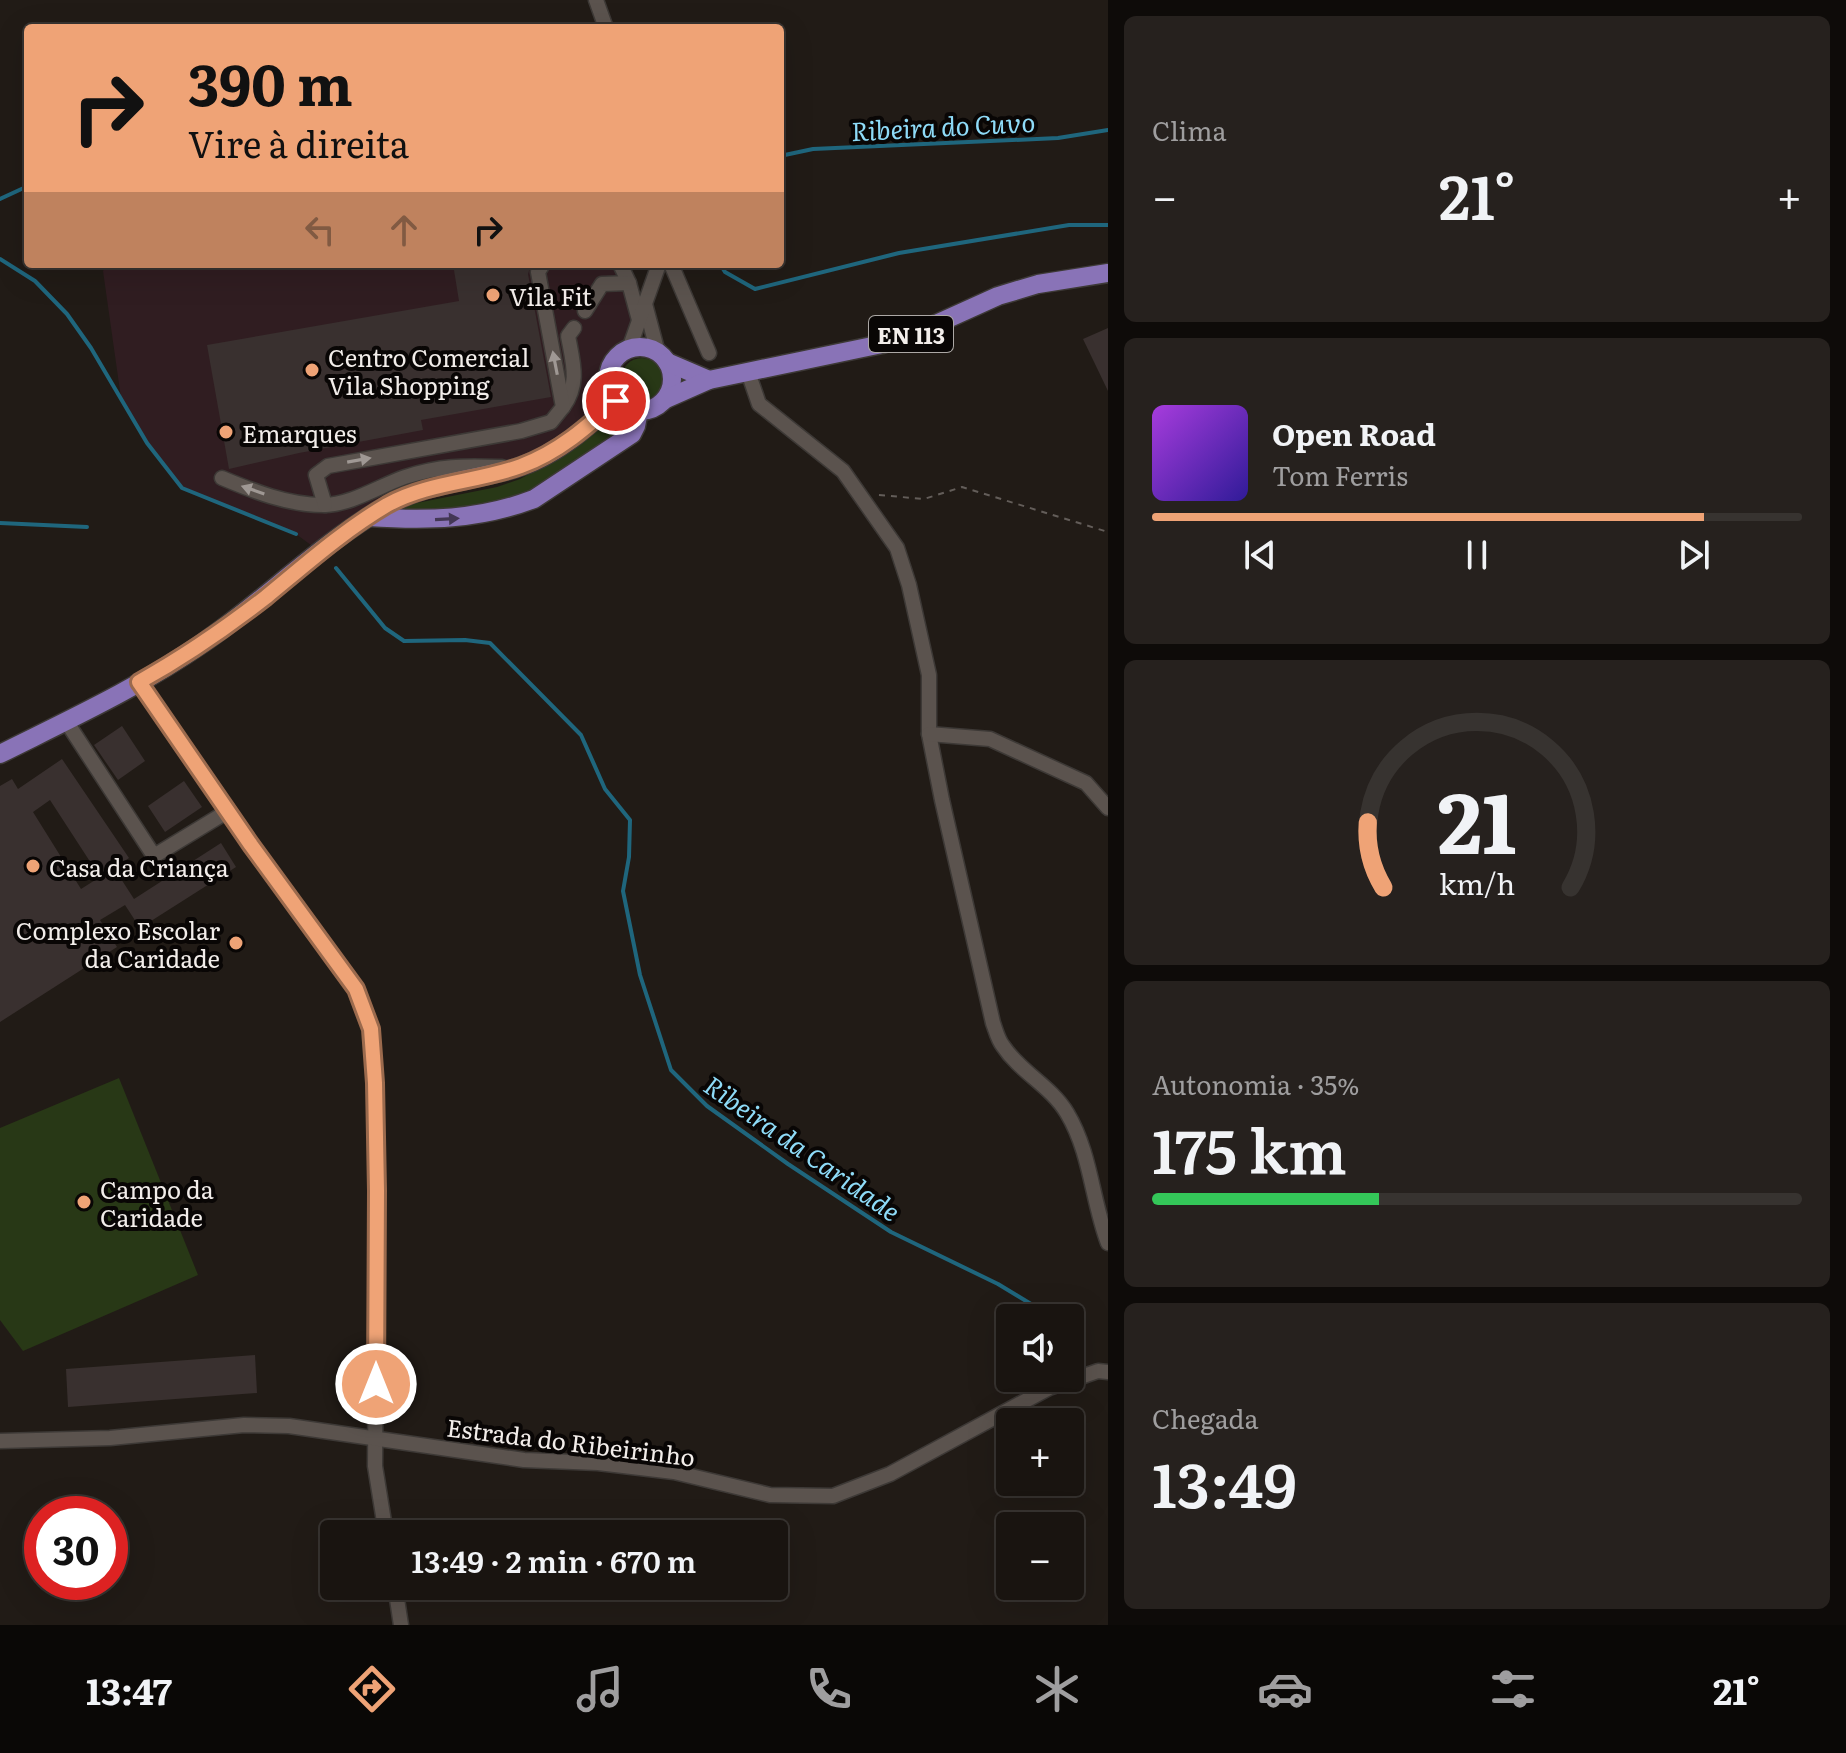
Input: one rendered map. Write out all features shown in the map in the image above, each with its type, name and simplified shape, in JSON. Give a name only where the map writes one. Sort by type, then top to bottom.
[{"type":"main road","name":"EN 113","points":[[639,411],[657,406],[709,380],[882,344],[925,329],[998,296],[1038,284],[1108,273]]},
{"type":"main road","points":[[369,517],[415,521],[461,518],[490,514],[534,499],[632,434],[639,411],[625,408],[616,401],[611,392],[609,372],[613,362],[629,349],[639,347],[709,380]]},
{"type":"main road","points":[[663,357],[672,381],[666,399]]},
{"type":"main road","points":[[0,754],[139,682],[203,643],[266,596],[313,555],[369,517],[408,495],[519,467],[560,447],[616,401]]},
{"type":"street","points":[[596,0],[605,24]]},
{"type":"street","points":[[540,268],[538,272],[563,407]]},
{"type":"street","points":[[622,268],[639,320]]},
{"type":"street","points":[[629,349],[658,268]]},
{"type":"street","points":[[673,268],[709,353]]},
{"type":"street","points":[[585,311],[602,284],[629,283]]},
{"type":"street","points":[[645,304],[663,357]]},
{"type":"street","points":[[325,505],[316,475],[328,466],[521,431],[551,422],[573,394],[576,379],[568,336],[574,328]]},
{"type":"street","points":[[748,372],[759,404],[843,471],[897,548],[909,585],[929,675],[929,734],[993,1023],[1002,1045],[1067,1112],[1082,1144],[1108,1243]]},
{"type":"street","points":[[222,478],[256,493],[325,505],[445,466],[519,467]]},
{"type":"street","points":[[139,682],[356,989],[371,1029],[377,1191],[375,1466],[384,1520]]},
{"type":"street","points":[[66,721],[154,856],[228,811]]},
{"type":"street","points":[[929,734],[990,739],[1086,783],[1108,808]]},
{"type":"street","name":"Estrada do Ribeirinho","points":[[0,1441],[110,1438],[244,1425],[289,1426],[524,1460],[598,1463],[674,1472],[770,1495],[833,1496],[890,1474],[1049,1388],[1098,1371],[1108,1372]]},
{"type":"street","points":[[397,1600],[401,1625]]},
{"type":"path","points":[[868,488],[881,496],[924,499],[962,487],[1108,532]]},
{"type":"shaded area","points":[[105,268],[622,268],[635,299],[629,349],[613,362],[609,372],[608,382],[616,401],[560,447],[432,488],[319,551],[296,534],[182,488],[147,443],[121,398]]},
{"type":"green space","points":[[642,358],[657,364],[663,379],[657,394],[642,400],[627,394],[621,379],[627,364]]},
{"type":"green space","points":[[618,417],[625,424],[622,431],[561,475],[524,494],[490,504],[401,511],[412,504],[497,487],[520,479],[567,453],[603,422]]},
{"type":"green space","name":"Campo da Caridade","points":[[119,1078],[198,1275],[23,1351],[0,1320],[0,1128]]},
{"type":"building","name":"Centro Comercial Vila Shopping","points":[[454,268],[530,268],[528,274],[551,397],[421,420],[423,430],[229,469],[207,345],[459,301]]},
{"type":"building","points":[[1108,328],[1108,391],[1083,339]]},
{"type":"building","points":[[122,726],[145,761],[118,780],[94,745]]},
{"type":"building","name":"Casa da Criança","points":[[62,759],[129,858],[114,868],[134,899],[221,843],[236,867],[140,928],[125,905],[100,920],[117,947],[0,1022],[0,786],[12,779],[18,789]],"holes":[[[50,800],[100,877],[81,889],[33,812]]]},
{"type":"building","points":[[184,781],[202,807],[165,832],[148,806]]},
{"type":"building","points":[[255,1355],[257,1393],[68,1407],[66,1369]]},
{"type":"waterway","name":"Ribeira do Cuvo","points":[[784,155],[813,149],[1058,138],[1108,130]]},
{"type":"waterway","name":"Ribeira do Cuvo","points":[[0,199],[24,188]]},
{"type":"waterway","points":[[722,268],[755,289],[899,253],[1069,225],[1108,225]]},
{"type":"waterway","name":"Ribeira da Caridade","points":[[0,259],[35,281],[67,314],[91,348],[147,443],[182,488],[296,534]]},
{"type":"waterway","points":[[0,523],[87,527]]},
{"type":"waterway","name":"Ribeira da Caridade","points":[[336,568],[385,628],[404,641],[465,640],[490,643],[581,735],[605,789],[630,820],[629,857],[623,891],[640,975],[671,1070],[707,1106],[891,1232],[998,1284],[1031,1304]]},
{"type":"place","name":"Vila Fit","points":[[493,295]]},
{"type":"place","name":"Centro Comercial Vila Shopping","points":[[312,370]]},
{"type":"place","name":"Emarques","points":[[226,432]]},
{"type":"place","name":"Casa da Criança","points":[[33,866]]},
{"type":"place","name":"Complexo Escolar da Caridade","points":[[236,943]]},
{"type":"place","name":"Campo da Caridade","points":[[84,1202]]},
{"type":"route","points":[[376,1384],[377,1191],[371,1029],[356,989],[251,845],[139,682],[203,643],[266,596],[313,555],[387,505],[432,488],[519,467],[546,455],[576,436],[616,401]]}]
